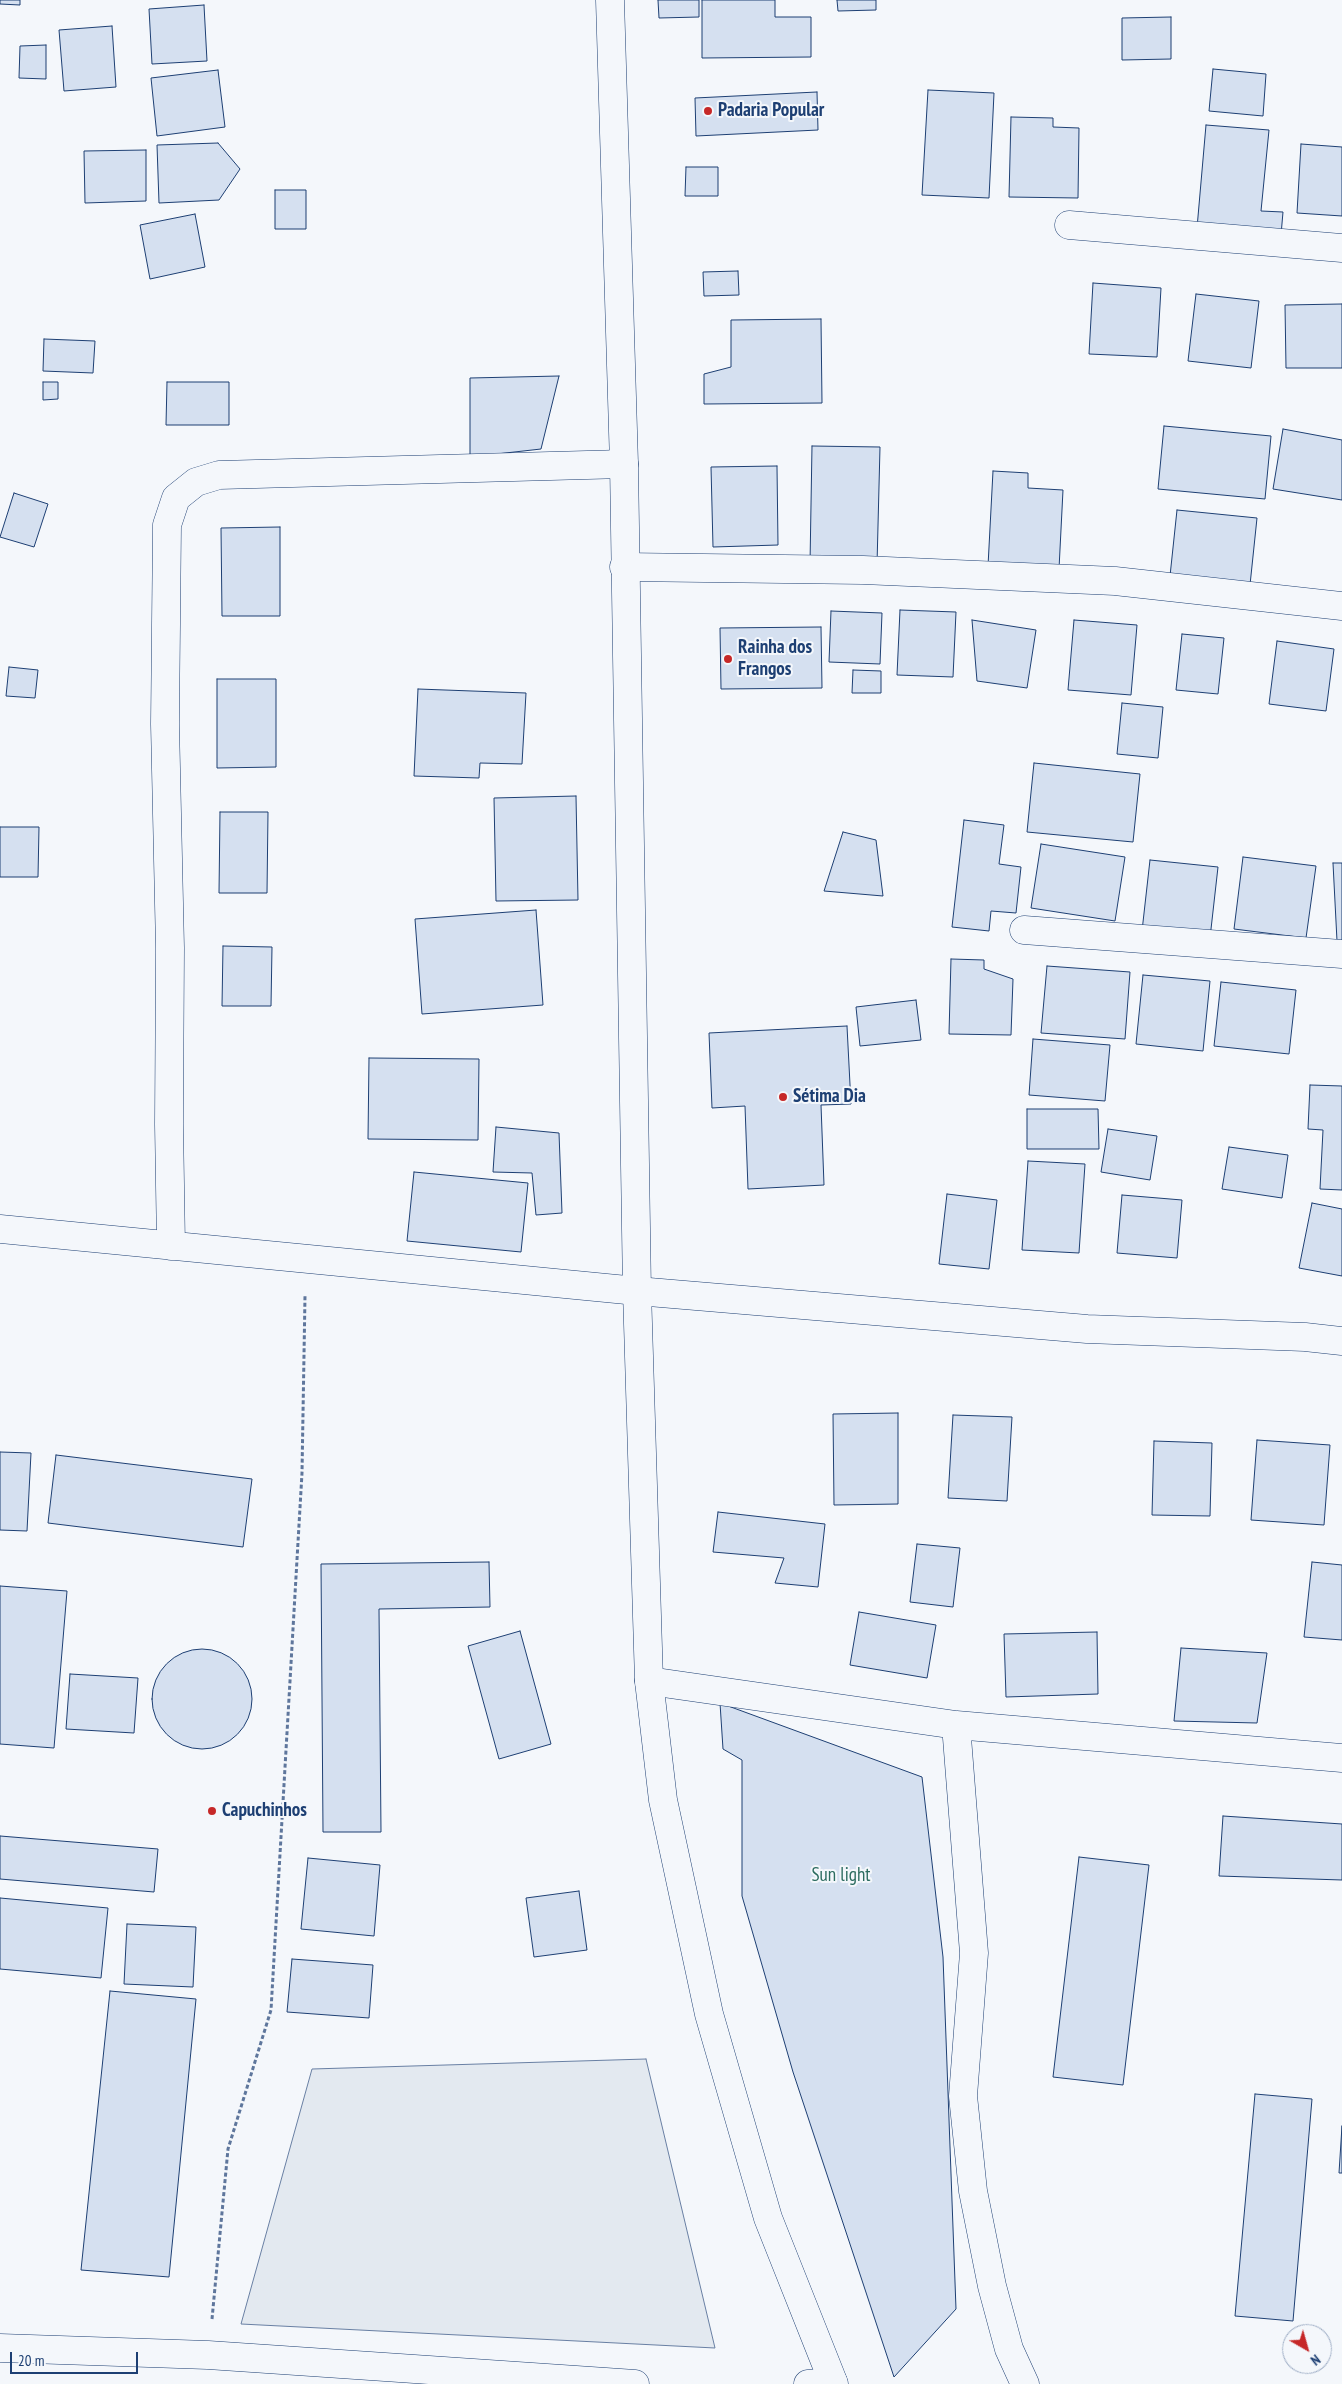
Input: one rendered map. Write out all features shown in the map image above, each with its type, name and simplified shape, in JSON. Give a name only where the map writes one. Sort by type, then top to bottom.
[{"type":"street","points":[[610,0],[624,464],[624,567],[637,1291],[649,1681],[663,1800],[709,2014],[768,2218],[825,2384]]},
{"type":"street","points":[[1069,225],[1342,248]]},
{"type":"street","points":[[171,1246],[169,1124],[170,948],[165,724],[167,525],[176,498],[196,482],[219,475],[624,464]]},
{"type":"street","points":[[624,567],[863,570],[1115,581],[1342,606]]},
{"type":"street","points":[[1024,930],[1342,954]]},
{"type":"street","points":[[0,1229],[306,1261],[1087,1329],[1305,1337],[1342,1341]]},
{"type":"street","points":[[649,1681],[956,1725],[1342,1758]]},
{"type":"street","points":[[956,1725],[974,1953],[963,2096],[973,2191],[992,2286],[1009,2349],[1025,2384]]},
{"type":"street","points":[[0,2348],[208,2355],[429,2377],[635,2384]]},
{"type":"path","points":[[208,2355],[228,2149],[271,2010],[302,1473],[306,1261]]},
{"type":"shaded area","points":[[646,2059],[715,2348],[241,2324],[312,2069]]},
{"type":"building","points":[[0,0],[20,0],[20,5],[0,4]]},
{"type":"building","points":[[658,0],[699,0],[699,17],[659,18]]},
{"type":"building","points":[[702,0],[775,0],[775,17],[811,17],[811,57],[702,58]]},
{"type":"building","points":[[837,0],[876,0],[876,10],[838,11]]},
{"type":"building","points":[[204,5],[207,61],[152,64],[149,9]]},
{"type":"building","points":[[1171,17],[1171,59],[1122,60],[1122,18]]},
{"type":"building","points":[[112,26],[116,87],[64,91],[59,30]]},
{"type":"building","points":[[46,45],[46,79],[19,78],[20,46]]},
{"type":"building","points":[[1213,69],[1266,74],[1263,116],[1209,111]]},
{"type":"building","points":[[218,70],[225,127],[157,136],[151,78]]},
{"type":"building","points":[[928,90],[994,93],[989,198],[922,195]]},
{"type":"building","points":[[817,92],[818,130],[696,136],[695,98]]},
{"type":"building","points":[[1011,117],[1053,118],[1053,127],[1079,128],[1078,198],[1009,197]]},
{"type":"building","points":[[1206,125],[1269,130],[1261,211],[1283,212],[1281,235],[1197,228]]},
{"type":"building","points":[[218,143],[240,169],[219,200],[159,203],[157,145]]},
{"type":"building","points":[[1301,144],[1342,147],[1342,216],[1297,213]]},
{"type":"building","points":[[146,150],[146,201],[85,203],[84,151]]},
{"type":"building","points":[[686,167],[718,167],[718,196],[685,196]]},
{"type":"building","points":[[275,190],[306,190],[306,229],[275,229]]},
{"type":"building","points":[[195,214],[205,267],[150,279],[140,225]]},
{"type":"building","points":[[738,271],[739,295],[704,296],[703,272]]},
{"type":"building","points":[[1093,283],[1161,288],[1157,357],[1089,354]]},
{"type":"building","points":[[1196,294],[1259,301],[1251,368],[1188,361]]},
{"type":"building","points":[[1342,304],[1342,368],[1286,368],[1285,305]]},
{"type":"building","points":[[821,319],[822,403],[704,404],[704,374],[731,367],[731,320]]},
{"type":"building","points":[[44,339],[95,341],[93,373],[43,371]]},
{"type":"building","points":[[559,376],[541,449],[470,457],[470,378]]},
{"type":"building","points":[[43,382],[58,382],[58,399],[43,400]]},
{"type":"building","points":[[167,382],[229,382],[229,425],[166,425]]},
{"type":"building","points":[[1164,426],[1271,436],[1265,499],[1158,489]]},
{"type":"building","points":[[1283,429],[1342,440],[1342,500],[1273,489]]},
{"type":"building","points":[[812,446],[880,447],[877,565],[810,564]]},
{"type":"building","points":[[777,466],[778,545],[713,547],[711,467]]},
{"type":"building","points":[[993,471],[1028,473],[1028,488],[1063,490],[1059,569],[988,566]]},
{"type":"building","points":[[14,493],[48,504],[34,547],[0,537]]},
{"type":"building","points":[[1177,510],[1257,518],[1250,585],[1170,576]]},
{"type":"building","points":[[280,527],[280,616],[222,616],[221,528]]},
{"type":"building","points":[[900,610],[956,612],[953,677],[897,675]]},
{"type":"building","points":[[831,611],[882,613],[880,664],[829,662]]},
{"type":"building","points":[[972,620],[1036,630],[1027,688],[977,681]]},
{"type":"building","points":[[1074,620],[1137,625],[1131,695],[1068,690]]},
{"type":"building","points":[[821,627],[822,688],[721,689],[720,628]]},
{"type":"building","points":[[1182,634],[1224,638],[1218,694],[1176,690]]},
{"type":"building","points":[[1277,641],[1334,649],[1326,711],[1269,704]]},
{"type":"building","points":[[9,667],[38,670],[35,698],[6,696]]},
{"type":"building","points":[[853,670],[881,671],[881,693],[852,693]]},
{"type":"building","points":[[217,679],[276,679],[276,767],[217,768]]},
{"type":"building","points":[[418,689],[526,693],[522,764],[480,763],[479,778],[414,776]]},
{"type":"building","points":[[1122,703],[1163,707],[1158,758],[1117,754]]},
{"type":"building","points":[[1034,763],[1140,774],[1133,842],[1027,832]]},
{"type":"building","points":[[576,796],[578,900],[496,901],[494,798]]},
{"type":"building","points":[[220,812],[268,812],[267,893],[219,893]]},
{"type":"building","points":[[964,820],[1004,825],[999,864],[1021,867],[1016,913],[991,911],[989,931],[952,927]]},
{"type":"building","points":[[0,827],[39,827],[38,877],[0,877]]},
{"type":"building","points":[[843,832],[876,840],[883,896],[824,891]]},
{"type":"building","points":[[1041,844],[1125,857],[1115,921],[1031,908]]},
{"type":"building","points":[[1243,857],[1316,866],[1306,938],[1234,929]]},
{"type":"building","points":[[1150,860],[1218,867],[1210,938],[1142,931]]},
{"type":"building","points":[[1333,863],[1342,863],[1342,941],[1337,941]]},
{"type":"building","points":[[536,910],[543,1005],[422,1014],[415,919]]},
{"type":"building","points":[[223,946],[272,947],[271,1006],[222,1006]]},
{"type":"building","points":[[951,959],[984,960],[984,969],[1013,979],[1011,1035],[949,1034]]},
{"type":"building","points":[[1047,966],[1130,972],[1125,1039],[1041,1033]]},
{"type":"building","points":[[1143,975],[1210,981],[1203,1051],[1136,1044]]},
{"type":"building","points":[[1221,982],[1296,990],[1289,1054],[1214,1046]]},
{"type":"building","points":[[916,1000],[921,1040],[860,1046],[856,1007]]},
{"type":"building","points":[[847,1026],[851,1104],[821,1105],[824,1185],[748,1189],[745,1106],[712,1108],[709,1033]]},
{"type":"building","points":[[1033,1039],[1110,1045],[1105,1101],[1029,1095]]},
{"type":"building","points":[[369,1058],[479,1059],[478,1140],[368,1139]]},
{"type":"building","points":[[1310,1085],[1342,1086],[1342,1190],[1320,1189],[1323,1130],[1308,1129]]},
{"type":"building","points":[[1027,1109],[1098,1109],[1099,1149],[1027,1149]]},
{"type":"building","points":[[496,1127],[559,1133],[562,1213],[536,1215],[532,1173],[493,1172]]},
{"type":"building","points":[[1108,1129],[1157,1136],[1150,1180],[1101,1172]]},
{"type":"building","points":[[1229,1147],[1288,1155],[1282,1198],[1222,1189]]},
{"type":"building","points":[[1028,1161],[1085,1164],[1079,1253],[1022,1250]]},
{"type":"building","points":[[414,1172],[528,1183],[521,1252],[407,1241]]},
{"type":"building","points":[[947,1194],[997,1200],[989,1269],[939,1264]]},
{"type":"building","points":[[1122,1195],[1182,1200],[1177,1258],[1117,1253]]},
{"type":"building","points":[[1312,1203],[1342,1209],[1342,1276],[1299,1268]]},
{"type":"building","points":[[898,1413],[898,1504],[834,1505],[833,1414]]},
{"type":"building","points":[[953,1415],[1012,1417],[1007,1501],[948,1498]]},
{"type":"building","points":[[1257,1440],[1330,1445],[1324,1525],[1251,1520]]},
{"type":"building","points":[[1154,1441],[1212,1443],[1210,1516],[1152,1515]]},
{"type":"building","points":[[0,1452],[31,1453],[27,1531],[0,1530]]},
{"type":"building","points":[[56,1455],[252,1479],[243,1547],[48,1523]]},
{"type":"building","points":[[718,1512],[825,1524],[818,1587],[775,1583],[784,1558],[713,1552]]},
{"type":"building","points":[[917,1544],[960,1548],[953,1607],[910,1602]]},
{"type":"building","points":[[489,1562],[490,1607],[379,1609],[381,1832],[323,1832],[321,1564]]},
{"type":"building","points":[[1312,1562],[1342,1565],[1342,1640],[1304,1637]]},
{"type":"building","points":[[0,1586],[67,1591],[54,1748],[0,1744]]},
{"type":"building","points":[[859,1612],[936,1625],[927,1678],[850,1665]]},
{"type":"building","points":[[520,1631],[551,1744],[499,1759],[468,1646]]},
{"type":"building","points":[[1097,1632],[1098,1694],[1006,1697],[1004,1634]]},
{"type":"building","points":[[1181,1648],[1267,1653],[1257,1723],[1174,1721]]},
{"type":"building","points":[[202,1649],[212,1650],[230,1657],[244,1671],[251,1689],[251,1709],[244,1727],[230,1741],[212,1748],[202,1749],[192,1748],[174,1741],[160,1727],[153,1709],[152,1699],[153,1689],[160,1671],[174,1657],[192,1650]]},
{"type":"building","points":[[70,1674],[138,1678],[134,1733],[66,1729]]},
{"type":"building","name":"Sun light","points":[[720,1703],[922,1777],[943,1957],[956,2309],[894,2377],[793,2072],[742,1896],[742,1760],[723,1749]]},
{"type":"building","points":[[1223,1816],[1342,1824],[1342,1880],[1219,1876]]},
{"type":"building","points":[[0,1836],[158,1849],[154,1892],[0,1879]]},
{"type":"building","points":[[1079,1857],[1149,1865],[1123,2085],[1053,2077]]},
{"type":"building","points":[[308,1858],[380,1865],[374,1936],[301,1929]]},
{"type":"building","points":[[579,1891],[587,1950],[534,1957],[526,1898]]},
{"type":"building","points":[[0,1898],[108,1908],[101,1978],[0,1969]]},
{"type":"building","points":[[127,1924],[196,1927],[193,1987],[124,1984]]},
{"type":"building","points":[[292,1959],[373,1965],[369,2018],[287,2012]]},
{"type":"building","points":[[110,1991],[196,1999],[169,2277],[81,2270]]},
{"type":"building","points":[[1255,2094],[1312,2099],[1293,2321],[1235,2316]]},
{"type":"building","points":[[1342,2126],[1342,2173],[1339,2173]]},
{"type":"place","name":"Padaria Popular","points":[[708,111]]},
{"type":"place","name":"Rainha dos Frangos","points":[[728,659]]},
{"type":"place","name":"Sétima Dia","points":[[783,1097]]},
{"type":"place","name":"Capuchinhos","points":[[212,1811]]}]
